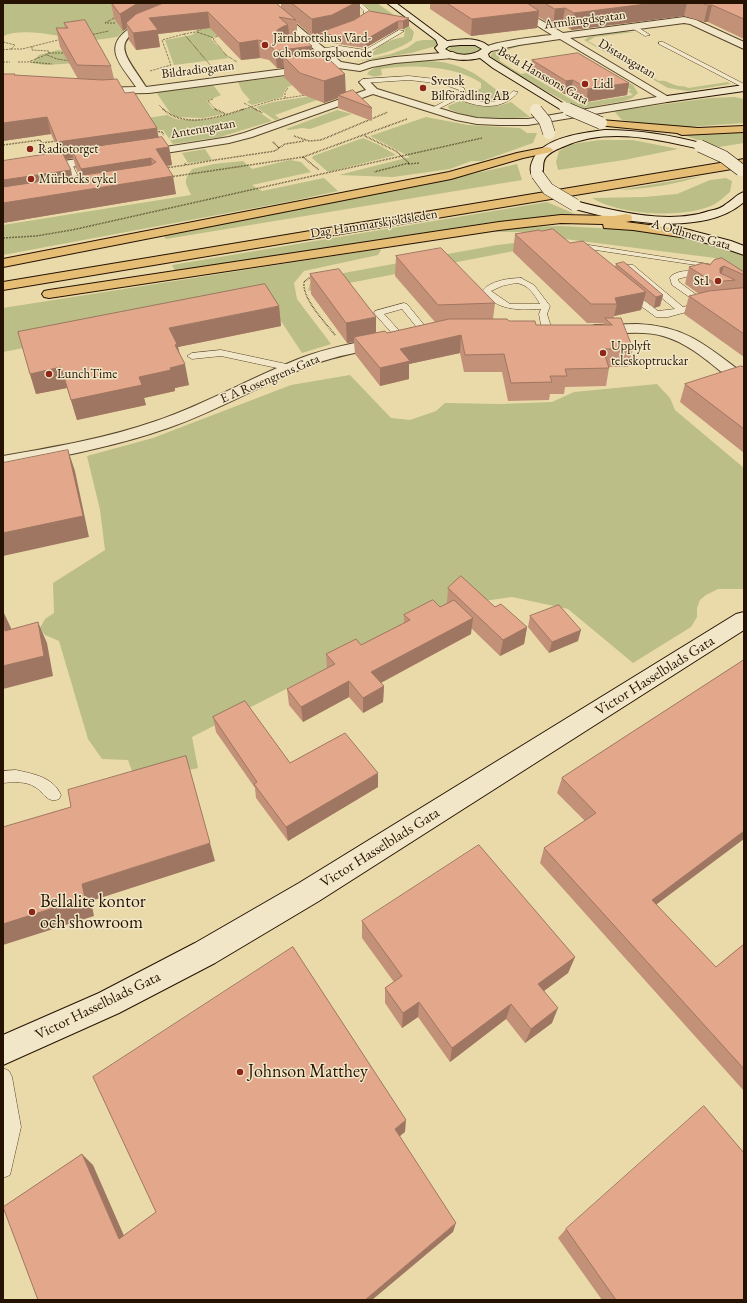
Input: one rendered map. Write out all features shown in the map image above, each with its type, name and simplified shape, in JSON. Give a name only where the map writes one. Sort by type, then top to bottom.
[{"type":"main road","points":[[601,123],[697,131]]},
{"type":"main road","points":[[644,135],[744,129]]},
{"type":"main road","points":[[521,156],[542,137]]},
{"type":"main road","points":[[3,263],[451,175],[549,149]]},
{"type":"main road","points":[[694,158],[736,151]]},
{"type":"main road","name":"Dag Hammarskjöldsleden","points":[[3,286],[743,169]]},
{"type":"main road","points":[[503,190],[532,182],[559,181]]},
{"type":"main road","points":[[35,296],[499,226],[561,220],[614,220],[632,218]]},
{"type":"main road","points":[[552,221],[633,226],[687,234]]},
{"type":"main road","points":[[3,272],[148,248]]},
{"type":"street","points":[[280,3],[275,11],[307,42],[320,50],[338,65]]},
{"type":"street","name":"Beda Hanssons Gata","points":[[391,3],[439,38],[443,42],[443,52],[478,66]]},
{"type":"street","name":"Distansgatan","points":[[504,7],[515,9],[667,99]]},
{"type":"street","points":[[146,90],[132,73],[119,50],[120,42],[133,29],[162,16]]},
{"type":"street","name":"Beda Hanssons Gata","points":[[411,18],[450,37],[465,42]]},
{"type":"street","name":"Armlängdsgatan","points":[[477,43],[519,42],[688,20],[744,46]]},
{"type":"street","name":"Beda Hanssons Gata","points":[[442,47],[451,42],[477,43],[485,51],[485,58],[564,107],[601,123],[628,129],[644,135]]},
{"type":"street","name":"Armlängdsgatan","points":[[485,51],[519,42]]},
{"type":"street","name":"Bildradiogatan","points":[[395,60],[442,47]]},
{"type":"street","name":"Beda Hanssons Gata","points":[[456,56],[474,56],[485,51]]},
{"type":"street","name":"Bildradiogatan","points":[[84,90],[116,92],[146,90],[338,65],[360,68],[370,64],[395,60],[456,56]]},
{"type":"street","points":[[360,68],[359,73],[363,81],[373,91],[432,110],[477,121],[528,122],[744,87]]},
{"type":"street","name":"Antenngatan","points":[[129,155],[229,140],[248,135],[373,91]]},
{"type":"street","points":[[518,95],[536,110],[545,121],[542,137],[549,149]]},
{"type":"street","points":[[743,169],[724,157],[700,146],[675,139],[644,135],[612,134],[588,136],[567,141],[549,149],[538,159],[532,182],[543,185],[575,205],[599,212],[632,218],[666,220],[701,216],[728,208],[744,198]]},
{"type":"street","points":[[3,174],[115,157]]},
{"type":"street","name":"A Odhners Gata","points":[[632,218],[744,251]]},
{"type":"street","points":[[531,330],[648,329],[664,331],[678,336],[744,382]]},
{"type":"street","name":"E A Rosengrens Gata","points":[[3,462],[106,441],[151,429],[186,416],[307,361],[346,350],[433,332]]},
{"type":"street","name":"Victor Hasselblads Gata","points":[[3,1050],[109,1002],[211,949],[308,892],[744,620]]},
{"type":"lane","points":[[352,25],[365,18],[367,14],[367,11],[358,3]]},
{"type":"lane","points":[[634,27],[647,35]]},
{"type":"lane","points":[[290,54],[340,48],[362,52],[367,51],[401,31]]},
{"type":"lane","points":[[307,42],[339,32]]},
{"type":"lane","points":[[661,43],[744,87]]},
{"type":"lane","points":[[586,61],[600,59]]},
{"type":"lane","points":[[526,67],[557,62]]},
{"type":"lane","points":[[363,81],[409,78],[435,81]]},
{"type":"lane","points":[[432,110],[463,94],[462,89],[445,82]]},
{"type":"lane","points":[[459,96],[469,102],[485,104],[507,100],[518,95]]},
{"type":"lane","points":[[69,164],[81,191]]},
{"type":"lane","points":[[588,259],[579,248],[589,247],[696,263],[714,267],[744,283]]},
{"type":"lane","points":[[630,267],[682,310]]},
{"type":"lane","points":[[625,289],[656,314],[668,314],[708,304],[675,282],[674,278],[689,274],[698,275],[704,278]]},
{"type":"lane","points":[[515,281],[525,282],[537,293],[546,306],[508,307],[495,300],[486,291],[494,285],[515,281]]},
{"type":"lane","points":[[401,338],[378,313],[404,306],[433,332]]},
{"type":"lane","points":[[546,306],[543,314],[562,330]]},
{"type":"lane","points":[[192,356],[221,353],[291,368]]},
{"type":"lane","points":[[3,777],[16,776],[39,781],[54,795]]},
{"type":"lane","points":[[3,1077],[12,1127],[3,1168]]},
{"type":"path","points":[[132,73],[158,70],[171,66],[162,40],[195,32],[204,28]]},
{"type":"path","points":[[84,36],[115,29]]},
{"type":"path","points":[[195,32],[214,38],[226,55],[239,65]]},
{"type":"path","points":[[184,34],[211,66]]},
{"type":"path","points":[[214,38],[219,34]]},
{"type":"path","points":[[3,50],[32,46],[64,38]]},
{"type":"path","points":[[3,42],[16,45],[11,49]]},
{"type":"path","points":[[32,46],[32,50],[49,51],[48,53],[69,53]]},
{"type":"path","points":[[28,62],[47,55],[57,59],[75,61]]},
{"type":"path","points":[[3,62],[10,62]]},
{"type":"path","points":[[18,62],[52,64]]},
{"type":"path","points":[[146,90],[164,111],[176,118],[184,120],[206,119],[252,106],[312,94]]},
{"type":"path","points":[[218,97],[208,101],[214,110],[227,114]]},
{"type":"path","points":[[244,103],[252,106]]},
{"type":"path","points":[[170,177],[303,157],[364,136],[409,118]]},
{"type":"path","points":[[154,131],[162,132],[174,149]]},
{"type":"path","points":[[364,136],[402,157]]},
{"type":"path","points":[[3,238],[36,236],[65,231],[484,138]]},
{"type":"path","points":[[3,145],[40,140],[55,166]]},
{"type":"path","points":[[42,143],[59,141]]},
{"type":"path","points":[[303,157],[319,170]]},
{"type":"path","points":[[163,168],[186,165]]},
{"type":"path","points":[[318,272],[308,277],[304,282],[303,289],[307,298],[346,350]]},
{"type":"green space","points":[[3,3],[197,3],[127,28],[117,37],[89,40],[23,32],[3,36]]},
{"type":"green space","points":[[363,3],[377,3],[408,25],[414,32],[412,40],[395,49],[373,56],[350,58],[331,54],[334,51],[372,54],[382,44],[404,37],[405,30],[401,29],[400,25],[371,11]]},
{"type":"green space","points":[[195,21],[233,34],[213,37],[211,39],[229,58],[174,65],[165,40],[192,35],[200,29]]},
{"type":"green space","points":[[618,31],[634,32],[595,37],[588,41],[659,81],[665,81],[677,86],[688,88],[728,82],[730,84],[688,91],[668,88],[584,40],[589,37]]},
{"type":"green space","points":[[435,40],[438,42],[436,46],[411,53],[354,62],[391,54],[407,48],[417,41]]},
{"type":"green space","points":[[540,42],[544,43],[526,45],[508,50],[499,56],[500,61],[521,74],[526,73],[579,104],[633,95],[628,91],[631,90],[624,86],[627,82],[633,85],[638,93],[632,98],[624,101],[579,109],[495,63],[490,58],[492,53],[505,48]]},
{"type":"green space","points":[[470,44],[478,47],[480,50],[473,53],[464,54],[449,50],[453,45]]},
{"type":"green space","points":[[58,50],[74,52],[77,63],[46,65],[31,63],[39,55]]},
{"type":"green space","points":[[426,61],[450,64],[468,70],[503,95],[503,98],[486,102],[470,99],[468,96],[481,88],[481,83],[471,77],[446,70],[419,67],[393,67],[381,69],[382,75],[372,76],[367,74],[371,70],[385,64]]},
{"type":"green space","points":[[298,75],[306,84],[288,87],[284,92],[283,97],[252,105],[247,102],[250,100],[242,91],[238,82]]},
{"type":"green space","points":[[213,85],[221,95],[207,101],[212,108],[224,114],[203,118],[176,117],[171,114],[156,92]]},
{"type":"green space","points":[[319,95],[317,100],[275,115],[280,119],[275,120],[256,107],[273,102]]},
{"type":"green space","points":[[735,97],[744,99],[744,123],[672,128],[622,120],[614,111],[710,98]]},
{"type":"green space","points":[[460,101],[473,105],[486,106],[498,106],[511,102],[530,117],[499,119],[478,117],[468,116],[449,109],[448,106]]},
{"type":"green space","points":[[252,107],[272,121],[220,137],[173,144],[163,130],[138,129],[148,118],[167,115],[176,119],[205,120]]},
{"type":"green space","points":[[337,110],[352,114],[310,129],[286,129]]},
{"type":"green space","points":[[426,117],[468,125],[520,128],[527,133],[537,133],[533,143],[482,161],[471,161],[450,169],[393,177],[339,175],[410,157],[370,136]]},
{"type":"green space","points":[[744,132],[744,143],[719,147],[683,135]]},
{"type":"green space","points":[[363,138],[396,155],[328,172],[312,158],[313,156]]},
{"type":"green space","points":[[600,140],[633,140],[678,149],[624,160],[558,170],[556,162],[559,151],[572,144]]},
{"type":"green space","points":[[205,149],[212,160],[188,163],[182,153]]},
{"type":"green space","points":[[290,160],[301,162],[311,172],[252,185],[262,191],[324,178],[338,191],[3,255],[3,225],[191,195],[187,187],[186,179],[192,169],[214,164],[243,161],[252,169]]},
{"type":"green space","points":[[517,164],[522,180],[166,239],[162,234],[423,185]]},
{"type":"green space","points":[[702,176],[661,186],[619,190]]},
{"type":"green space","points":[[726,178],[732,181],[730,192],[722,199],[713,205],[685,212],[652,213],[635,211],[604,204],[592,198],[644,197],[677,194],[710,180]]},
{"type":"green space","points":[[547,202],[575,214],[493,222],[175,271],[172,265]]},
{"type":"green space","points":[[560,226],[630,230],[677,236],[700,241],[744,256],[744,281],[724,267],[715,258],[541,236],[528,232],[492,232],[520,227]]},
{"type":"green space","points":[[522,242],[550,244],[308,291],[310,283],[322,277],[497,245]]},
{"type":"green space","points":[[378,249],[381,250],[378,255],[304,271],[294,283],[297,299],[331,344],[302,353],[267,300],[3,352],[3,308]]},
{"type":"green space","points":[[350,375],[391,418],[410,420],[436,411],[445,403],[501,404],[552,402],[574,392],[657,384],[670,398],[675,410],[744,468],[744,589],[718,589],[706,595],[700,600],[697,608],[697,617],[691,627],[633,663],[568,609],[512,597],[463,604],[433,614],[192,737],[198,768],[136,782],[128,760],[102,759],[88,739],[59,641],[45,635],[40,628],[45,619],[54,613],[53,583],[105,550],[100,510],[87,456],[153,438],[291,385]]},
{"type":"building","points":[[112,3],[138,3],[120,14]]},
{"type":"building","points":[[165,3],[276,3],[296,20],[279,17],[288,25],[277,30],[277,33],[289,40],[303,38],[312,46],[275,51],[268,43],[258,40],[239,43],[208,12],[149,18],[158,30],[133,33],[126,23],[136,14]]},
{"type":"building","points":[[292,3],[355,3],[332,15],[312,19]]},
{"type":"building","points":[[447,3],[527,3],[539,11],[472,19]]},
{"type":"building","points":[[545,3],[654,3],[574,13],[565,8],[555,9]]},
{"type":"building","points":[[701,3],[744,3],[744,19],[712,5]]},
{"type":"building","points":[[369,11],[409,18],[403,21],[398,21],[365,40],[318,33],[354,20]]},
{"type":"building","points":[[85,20],[111,66],[77,65],[56,28],[68,28],[64,23]]},
{"type":"building","points":[[320,51],[345,74],[324,81],[300,73],[283,56]]},
{"type":"building","points":[[578,53],[629,83],[588,89],[573,80],[566,81],[532,60]]},
{"type":"building","points":[[3,74],[102,80],[117,79],[125,93],[134,92],[157,128],[57,142],[47,117],[3,123]]},
{"type":"building","points":[[353,90],[372,108],[338,95]]},
{"type":"building","points":[[162,137],[169,147],[156,149],[173,176],[3,203],[3,187],[151,165],[156,162],[151,158],[81,169],[72,150]]},
{"type":"building","points":[[62,152],[71,170],[3,180],[3,161]]},
{"type":"building","points":[[553,229],[570,243],[583,241],[646,292],[615,298],[617,304],[591,304],[515,234]]},
{"type":"building","points":[[441,248],[495,303],[438,305],[396,256]]},
{"type":"building","points":[[722,258],[744,272],[744,275],[724,266],[720,268],[720,273],[735,280],[713,282],[689,267],[703,263],[710,265],[714,260]]},
{"type":"building","points":[[624,262],[663,295],[656,297],[616,264]]},
{"type":"building","points":[[339,269],[376,317],[346,323],[310,274]]},
{"type":"building","points":[[265,284],[279,306],[169,328],[177,344],[175,345],[185,364],[170,368],[171,370],[139,377],[142,385],[71,400],[61,367],[30,374],[18,332]]},
{"type":"building","points":[[744,288],[744,334],[689,296],[709,291]]},
{"type":"building","points":[[605,318],[621,318],[633,349],[603,349],[609,368],[565,369],[567,376],[550,376],[552,382],[511,383],[504,354],[465,355],[461,335],[400,349],[410,361],[380,368],[354,337],[385,331],[387,333],[449,319],[507,319],[509,321],[535,321],[536,325],[612,325]]},
{"type":"building","points":[[741,366],[744,367],[744,429],[685,384]]},
{"type":"building","points":[[68,450],[83,516],[3,533],[3,463]]},
{"type":"building","points":[[461,576],[495,607],[501,604],[527,627],[503,640],[448,588]]},
{"type":"building","points":[[433,600],[440,607],[454,600],[473,618],[371,672],[384,686],[363,698],[349,681],[301,707],[287,689],[335,664],[326,654],[356,639],[361,645],[410,620],[404,615]]},
{"type":"building","points":[[559,605],[581,630],[552,642],[530,616]]},
{"type":"building","points":[[3,618],[5,631],[38,622],[44,656],[3,666]]},
{"type":"building","points":[[744,660],[744,831],[652,900],[716,967],[744,944],[744,1069],[544,848],[596,813],[562,778]]},
{"type":"building","points":[[245,701],[290,763],[345,733],[378,773],[286,827],[254,784],[257,782],[213,717]]},
{"type":"building","points":[[186,756],[210,843],[82,884],[85,898],[3,924],[3,827],[71,807],[68,790]]},
{"type":"building","points":[[479,845],[575,957],[538,984],[558,1008],[531,1029],[511,1004],[452,1048],[419,1002],[403,1013],[385,988],[402,976],[362,921]]},
{"type":"building","points":[[293,947],[406,1120],[395,1129],[456,1223],[365,1300],[38,1300],[3,1207],[82,1154],[119,1239],[156,1212],[93,1077]]},
{"type":"building","points":[[704,1106],[744,1153],[744,1300],[616,1300],[566,1229]]},
{"type":"place","name":"Järnbrottshus Vård- och omsorgsboende","points":[[265,45]]},
{"type":"place","name":"Lidl","points":[[585,84]]},
{"type":"place","name":"Svensk Bilförädling AB","points":[[423,88]]},
{"type":"place","name":"Radiotorget","points":[[30,149]]},
{"type":"place","name":"Mürbecks cykel","points":[[31,179]]},
{"type":"place","name":"St1","points":[[718,281]]},
{"type":"place","name":"Upplyft teleskoptruckar","points":[[603,353]]},
{"type":"place","name":"LunchTime","points":[[49,374]]},
{"type":"place","name":"Bellalite kontor och showroom","points":[[32,912]]},
{"type":"place","name":"Johnson Matthey","points":[[240,1072]]}]
